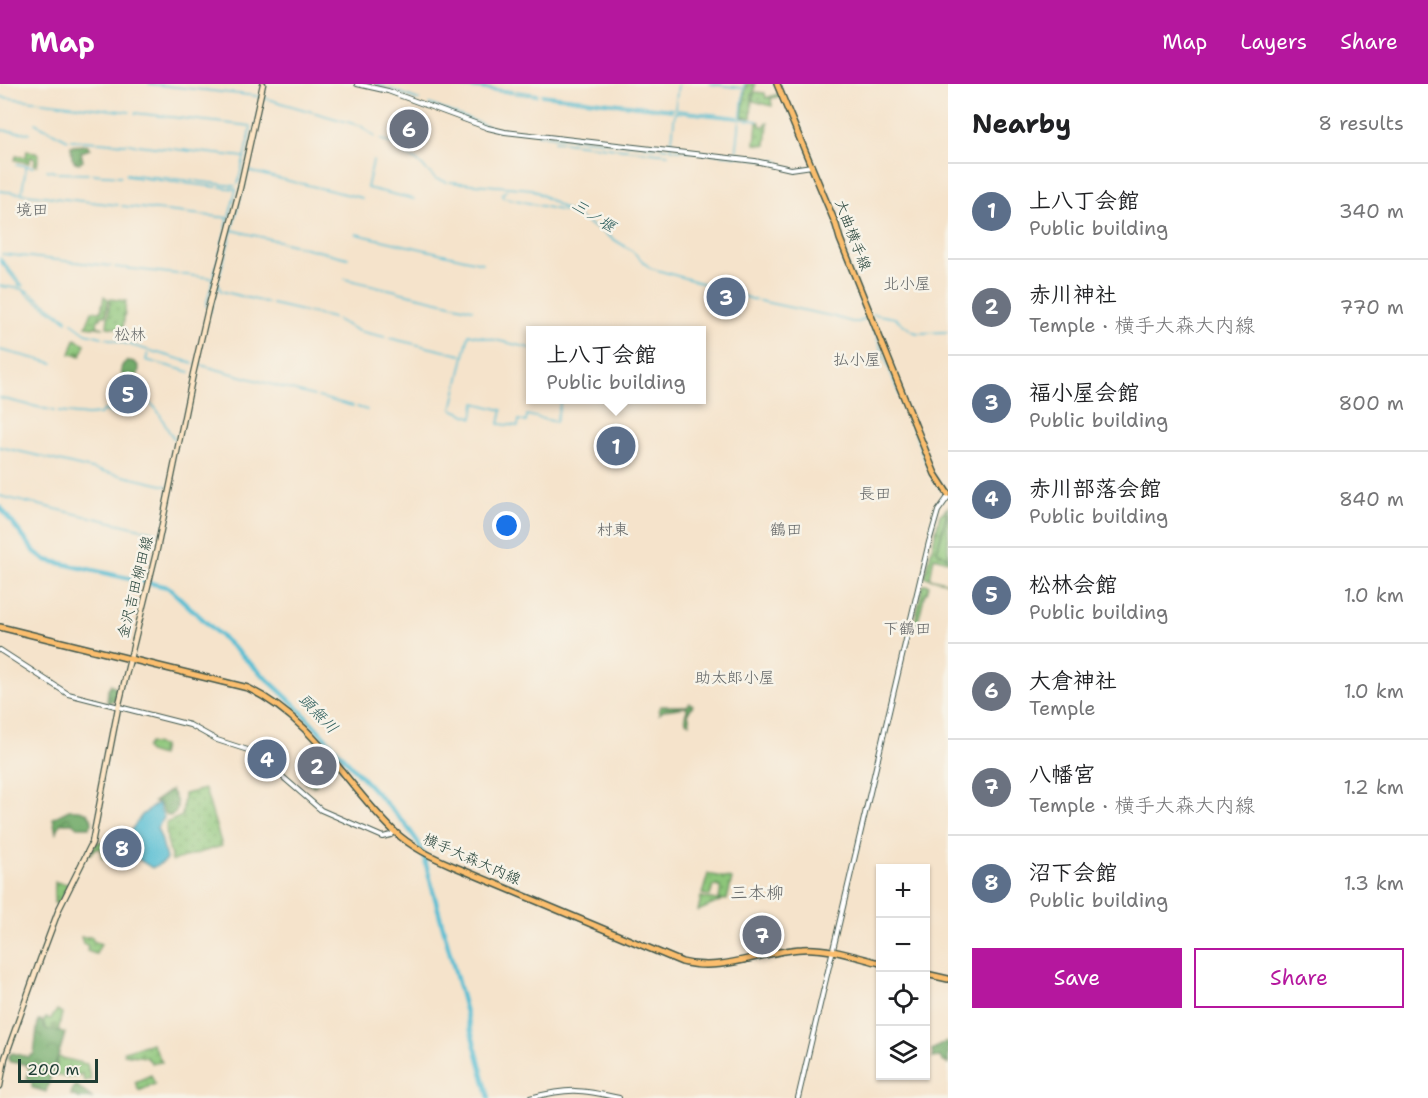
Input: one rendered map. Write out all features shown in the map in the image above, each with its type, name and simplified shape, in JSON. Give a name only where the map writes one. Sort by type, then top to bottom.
[{"type":"main road","name":"金沢吉田柳田線","points":[[0,1086],[5,1058],[42,954],[60,909],[92,843],[118,708],[150,576],[206,313],[240,188],[262,84]]},
{"type":"main road","name":"大曲横手線","points":[[777,84],[933,468],[948,496]]},
{"type":"main road","name":"横手大森大内線","points":[[0,627],[248,688],[274,702],[299,722],[395,831],[418,849],[691,965],[725,964],[791,950],[807,949],[833,952],[876,962]]},
{"type":"main road","points":[[930,975],[948,979]]},
{"type":"street","points":[[357,84],[388,91],[488,128],[505,132],[740,159],[790,169],[812,166]]},
{"type":"street","points":[[798,1098],[929,542],[938,511],[948,496]]},
{"type":"street","points":[[0,650],[68,694],[190,725],[217,740],[254,752],[321,810],[382,837],[391,835],[395,831]]},
{"type":"street","points":[[530,1098],[575,1089],[619,1098]]},
{"type":"green space","points":[[746,84],[755,84],[754,92],[765,93],[766,98],[778,94],[779,97],[771,98],[772,106],[753,101],[754,94],[752,94],[751,118],[742,117]]},
{"type":"green space","points":[[757,122],[760,122],[760,126],[768,123],[766,145],[755,144]]},
{"type":"green space","points":[[87,145],[90,149],[81,152],[83,161],[75,162],[72,158],[71,146]]},
{"type":"green space","points":[[27,150],[39,154],[37,165],[34,165],[35,159],[31,157],[29,163],[15,160],[16,156],[26,157]]},
{"type":"green space","points":[[104,296],[108,299],[106,315],[101,315],[97,326],[104,328],[86,326],[92,311],[101,311]]},
{"type":"green space","points":[[110,299],[126,301],[123,329],[107,327]]},
{"type":"green space","points":[[75,339],[85,344],[81,356],[70,354]]},
{"type":"green space","points":[[130,361],[136,364],[139,370],[136,376],[130,379],[124,376],[121,370],[124,364]]},
{"type":"green space","points":[[608,438],[619,442],[614,463],[603,460]]},
{"type":"green space","points":[[948,507],[937,550],[948,558],[948,561],[934,557],[930,578],[948,583],[925,577],[940,515]]},
{"type":"green space","points":[[948,512],[948,558],[937,551]]},
{"type":"green space","points":[[923,585],[929,585],[917,626],[914,625]]},
{"type":"green space","points":[[111,684],[118,690],[115,700],[107,703],[108,689]]},
{"type":"green space","points":[[690,703],[693,705],[688,713],[690,723],[686,722],[686,707],[665,710],[659,714],[661,706],[687,706]]},
{"type":"green space","points":[[149,743],[163,746],[161,756],[148,752],[146,748]]},
{"type":"green space","points":[[315,758],[324,764],[318,774],[317,784],[314,786],[305,783],[307,778],[302,779],[300,771],[310,765]]},
{"type":"green space","points":[[205,789],[222,846],[172,861],[166,823],[182,816],[184,794]]},
{"type":"green space","points":[[171,790],[177,805],[176,811],[170,816],[165,814],[159,802],[154,802]]},
{"type":"green space","points":[[69,810],[85,812],[90,816],[92,824],[89,827],[78,827],[72,823],[61,823],[56,833],[53,818]]},
{"type":"green space","points":[[112,836],[122,854],[123,866],[117,866],[114,856],[115,849],[110,840]]},
{"type":"green space","points":[[101,841],[106,843],[107,854],[113,854],[113,858],[102,858],[101,848],[95,849],[90,855],[95,844]]},
{"type":"green space","points":[[708,874],[732,879],[727,900],[719,899],[721,887],[713,886],[710,896],[702,894]]},
{"type":"green space","points":[[55,882],[69,884],[59,903],[54,903]]},
{"type":"green space","points":[[701,897],[721,901],[698,911]]},
{"type":"green space","points":[[81,937],[92,937],[93,941],[101,944],[96,954],[87,951],[88,946],[83,943]]},
{"type":"green space","points":[[57,1010],[62,1013],[58,1032],[47,1029],[43,1022],[46,1018],[51,1019]]},
{"type":"green space","points":[[41,1020],[45,1029],[65,1033],[46,1092],[32,1088],[32,1081],[27,1080],[29,1068],[25,1064],[10,1062],[8,1059],[13,1053],[28,1057],[34,1054],[38,1021]]},
{"type":"green space","points":[[945,1042],[948,1043],[948,1064],[940,1057],[933,1058],[932,1050]]},
{"type":"green space","points":[[152,1043],[162,1062],[152,1063],[146,1057],[124,1054],[124,1051]]},
{"type":"green space","points":[[58,1057],[87,1064],[91,1080],[84,1081],[82,1074],[67,1078],[54,1074]]},
{"type":"green space","points":[[151,1075],[155,1084],[139,1091],[135,1082]]},
{"type":"green space","points":[[76,1085],[92,1098],[79,1098],[71,1095]]},
{"type":"water","points":[[158,803],[164,818],[157,828],[166,859],[152,868],[138,859],[129,833],[142,815]]},
{"type":"waterway","name":"三ノ堰","points":[[149,84],[257,96],[361,126],[375,137]]},
{"type":"waterway","points":[[376,84],[387,88]]},
{"type":"waterway","points":[[433,84],[537,96]]},
{"type":"waterway","points":[[450,84],[472,87]]},
{"type":"waterway","points":[[675,109],[678,84]]},
{"type":"waterway","points":[[710,84],[742,88]]},
{"type":"waterway","points":[[741,117],[744,84]]},
{"type":"waterway","points":[[475,87],[513,91]]},
{"type":"waterway","points":[[390,89],[419,100]]},
{"type":"waterway","points":[[516,91],[538,94]]},
{"type":"waterway","points":[[541,94],[673,109]]},
{"type":"waterway","points":[[542,96],[672,111]]},
{"type":"waterway","points":[[0,97],[130,112]]},
{"type":"waterway","points":[[429,104],[490,127]]},
{"type":"waterway","points":[[677,110],[738,117]]},
{"type":"waterway","points":[[254,140],[260,111]]},
{"type":"waterway","points":[[675,112],[739,119]]},
{"type":"waterway","points":[[135,113],[251,126]]},
{"type":"waterway","points":[[671,148],[675,113]]},
{"type":"waterway","points":[[736,156],[740,119]]},
{"type":"waterway","points":[[742,119],[758,121]]},
{"type":"waterway","points":[[35,123],[68,140]]},
{"type":"waterway","points":[[238,184],[251,128]]},
{"type":"waterway","points":[[0,130],[29,133]]},
{"type":"waterway","points":[[537,134],[668,148]]},
{"type":"waterway","name":"三ノ堰","points":[[380,139],[396,146],[405,155],[416,160],[436,179],[447,182]]},
{"type":"waterway","points":[[71,140],[126,144]]},
{"type":"waterway","points":[[554,141],[668,154]]},
{"type":"waterway","points":[[240,199],[253,142]]},
{"type":"waterway","points":[[129,144],[244,157]]},
{"type":"waterway","points":[[672,149],[735,156]]},
{"type":"waterway","points":[[738,156],[765,160]]},
{"type":"waterway","points":[[768,160],[779,161]]},
{"type":"waterway","points":[[373,161],[367,188],[414,199]]},
{"type":"waterway","points":[[17,164],[33,167]]},
{"type":"waterway","points":[[22,192],[26,167]]},
{"type":"waterway","points":[[47,170],[55,172]]},
{"type":"waterway","points":[[248,171],[297,183]]},
{"type":"waterway","points":[[58,173],[88,174]]},
{"type":"waterway","points":[[92,174],[121,176]]},
{"type":"waterway","points":[[126,174],[193,181]]},
{"type":"waterway","points":[[127,176],[140,178]]},
{"type":"waterway","points":[[143,178],[181,183]]},
{"type":"waterway","points":[[196,181],[235,186]]},
{"type":"waterway","name":"三ノ堰","points":[[450,182],[532,189],[631,250],[650,268],[719,288]]},
{"type":"waterway","points":[[183,183],[217,187]]},
{"type":"waterway","points":[[299,183],[362,198]]},
{"type":"waterway","points":[[220,187],[235,189]]},
{"type":"waterway","points":[[222,244],[236,190]]},
{"type":"waterway","points":[[507,190],[502,194],[503,197],[563,211]]},
{"type":"waterway","points":[[0,191],[53,197]]},
{"type":"waterway","points":[[55,198],[118,205]]},
{"type":"waterway","points":[[224,259],[239,202]]},
{"type":"waterway","points":[[122,206],[229,218]]},
{"type":"waterway","points":[[232,230],[283,242]]},
{"type":"waterway","points":[[356,234],[408,246]]},
{"type":"waterway","points":[[285,243],[348,258]]},
{"type":"waterway","points":[[409,246],[482,263]]},
{"type":"waterway","points":[[206,306],[221,249]]},
{"type":"waterway","points":[[2,254],[111,266]]},
{"type":"waterway","points":[[0,258],[23,286]]},
{"type":"waterway","points":[[0,261],[20,286]]},
{"type":"waterway","points":[[210,312],[223,261]]},
{"type":"waterway","points":[[115,267],[213,278]]},
{"type":"waterway","points":[[345,279],[397,291]]},
{"type":"waterway","points":[[218,282],[221,291],[268,303]]},
{"type":"waterway","points":[[0,286],[23,289],[28,295],[67,321]]},
{"type":"waterway","points":[[26,290],[67,319]]},
{"type":"waterway","name":"三ノ堰","points":[[724,290],[755,300],[852,322],[859,322],[867,317]]},
{"type":"waterway","points":[[399,292],[472,309]]},
{"type":"waterway","points":[[272,304],[333,318]]},
{"type":"waterway","points":[[866,310],[876,335]]},
{"type":"waterway","name":"三ノ堰","points":[[873,314],[895,318],[917,333],[948,332]]},
{"type":"waterway","points":[[337,320],[358,331],[385,337]]},
{"type":"waterway","points":[[71,322],[86,333],[102,337]]},
{"type":"waterway","points":[[526,347],[469,334],[452,409],[473,418],[475,403],[502,410],[499,424],[518,426],[519,420],[526,422],[527,415],[556,422],[560,404]]},
{"type":"waterway","points":[[106,338],[193,363]]},
{"type":"waterway","points":[[389,338],[461,355]]},
{"type":"waterway","points":[[877,338],[916,436]]},
{"type":"waterway","points":[[0,350],[53,363]]},
{"type":"waterway","points":[[148,353],[146,360],[190,372]]},
{"type":"waterway","points":[[197,364],[314,396]]},
{"type":"waterway","points":[[318,397],[353,406]]},
{"type":"waterway","points":[[0,398],[54,411]]},
{"type":"waterway","points":[[58,412],[88,415],[100,414],[104,410],[115,415],[128,403]]},
{"type":"waterway","points":[[131,403],[151,404],[176,440]]},
{"type":"waterway","points":[[357,407],[367,410]]},
{"type":"waterway","points":[[917,439],[929,470],[941,489]]},
{"type":"waterway","points":[[0,447],[44,457]]},
{"type":"waterway","points":[[46,458],[104,472]]},
{"type":"waterway","points":[[106,472],[167,486]]},
{"type":"waterway","points":[[0,496],[33,504]]},
{"type":"waterway","points":[[35,504],[93,518]]},
{"type":"waterway","name":"頭無川","points":[[0,507],[35,552],[46,560],[168,587],[296,706],[406,825],[418,842],[424,857],[489,1098]]},
{"type":"waterway","points":[[95,518],[158,533]]},
{"type":"place","name":"大倉神社","points":[[409,129]]},
{"type":"place","name":"福小屋会館","points":[[726,297]]},
{"type":"place","name":"松林会館","points":[[128,394]]},
{"type":"place","name":"上八丁会館","points":[[616,446]]},
{"type":"place","name":"赤川部落会館","points":[[267,759]]},
{"type":"place","name":"赤川神社","points":[[317,766]]},
{"type":"place","name":"沼下会館","points":[[122,848]]},
{"type":"place","name":"八幡宮","points":[[762,935]]},
{"type":"district","name":"境田","points":[[32,209]]},
{"type":"district","name":"北小屋","points":[[907,283]]},
{"type":"district","name":"松林","points":[[130,334]]},
{"type":"district","name":"払小屋","points":[[857,359]]},
{"type":"district","name":"長田","points":[[875,493]]},
{"type":"district","name":"村東","points":[[613,529]]},
{"type":"district","name":"鶴田","points":[[786,529]]},
{"type":"district","name":"下鶴田","points":[[907,628]]},
{"type":"district","name":"助太郎小屋","points":[[735,677]]},
{"type":"district","name":"三本柳","points":[[757,893]]}]
